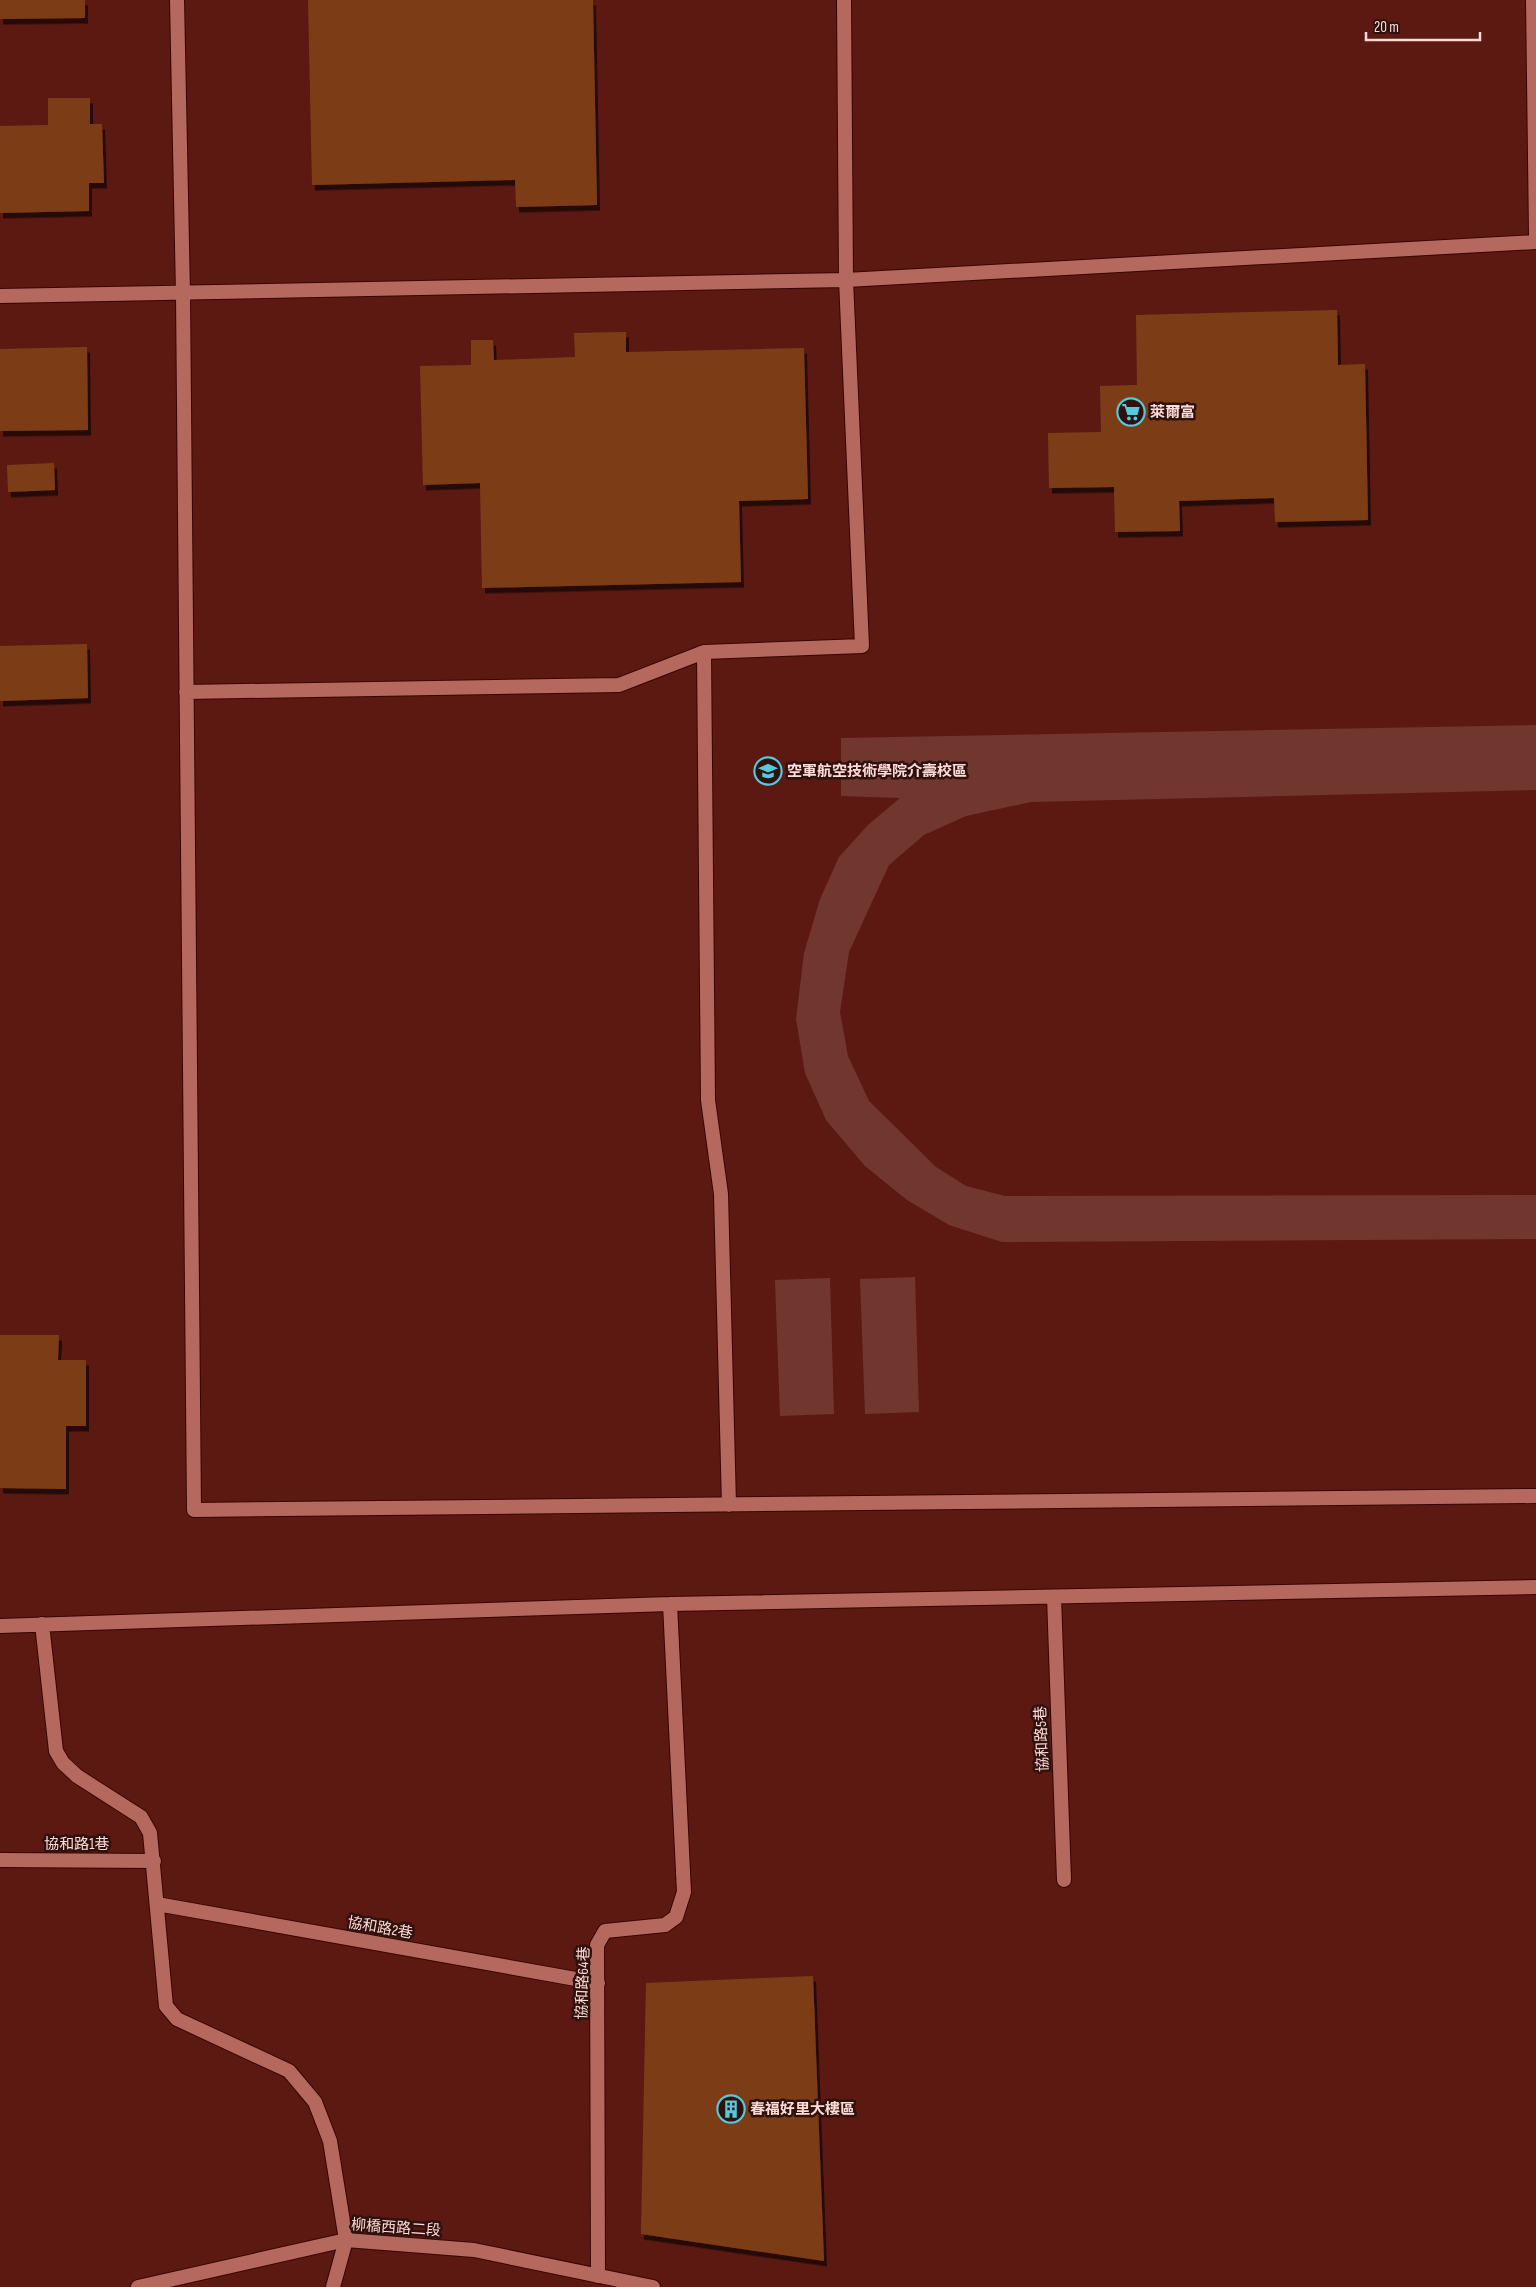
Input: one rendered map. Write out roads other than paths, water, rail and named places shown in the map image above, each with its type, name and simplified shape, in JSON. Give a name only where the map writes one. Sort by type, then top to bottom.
[{"type":"street","points":[[177,0],[183,294],[194,1510],[1536,1496]]},
{"type":"street","points":[[186,692],[619,685],[704,652],[862,646],[846,280],[844,0]]},
{"type":"street","points":[[1533,0],[1536,235]]},
{"type":"street","points":[[0,296],[846,280],[1536,242]]},
{"type":"street","points":[[704,652],[708,1100],[721,1194],[729,1505]]},
{"type":"street","points":[[0,1626],[670,1604],[1536,1587]]},
{"type":"street","name":"協和路5巷","points":[[1054,1596],[1064,1880]]},
{"type":"street","name":"協和路64巷","points":[[598,2276],[597,1945],[605,1931],[665,1925],[676,1917],[684,1892],[670,1604]]},
{"type":"street","points":[[42,1624],[56,1751],[62,1763],[77,1776],[141,1817],[150,1833],[166,2006],[177,2018],[288,2071],[315,2102],[330,2141],[346,2240],[333,2287]]},
{"type":"street","name":"協和路1巷","points":[[0,1860],[154,1861]]},
{"type":"street","name":"協和路2巷","points":[[157,1904],[598,1983]]},
{"type":"street","name":"柳橋西路二段","points":[[138,2287],[346,2240],[474,2250],[653,2287]]},
{"type":"place","name":"萊爾富","points":[[1131,412]]},
{"type":"place","name":"空軍航空技術學院介壽校區","points":[[768,771]]},
{"type":"place","name":"春福好里大樓區","points":[[731,2109]]}]
